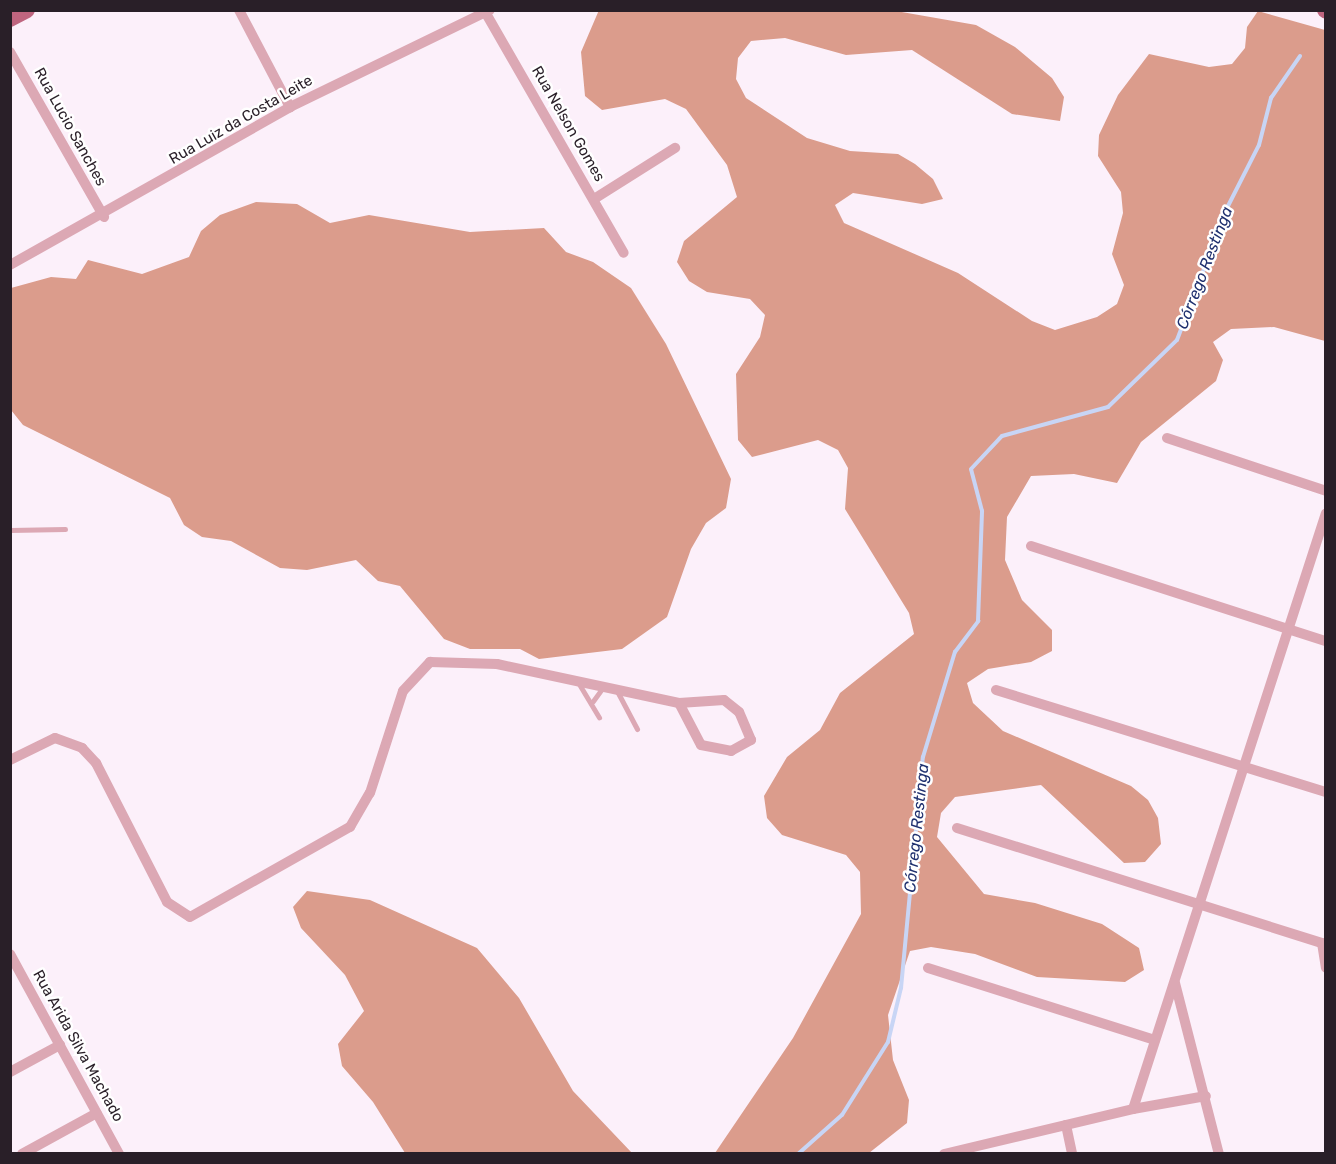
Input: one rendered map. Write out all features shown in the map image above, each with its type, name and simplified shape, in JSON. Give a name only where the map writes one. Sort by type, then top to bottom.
[{"type":"main road","points":[[10,19],[27,10]]},
{"type":"street","points":[[239,10],[290,107]]},
{"type":"street","name":"Rua Luiz da Costa Leite","points":[[10,265],[104,217],[290,107],[487,11]]},
{"type":"street","name":"Rua Nelson Gomes","points":[[487,11],[624,253]]},
{"type":"street","name":"Rua Lucio Sanches","points":[[10,52],[104,217]]},
{"type":"street","points":[[594,200],[675,148]]},
{"type":"street","points":[[1167,438],[1326,491]]},
{"type":"street","points":[[1133,1109],[1326,513]]},
{"type":"street","points":[[1031,546],[1326,641]]},
{"type":"street","points":[[10,760],[55,738],[82,748],[96,763],[167,902],[190,917],[350,827],[370,794],[402,691],[430,662],[451,659],[572,677],[679,703],[724,700],[739,712],[751,740],[731,751],[701,745],[679,703]]},
{"type":"street","points":[[996,690],[1326,792]]},
{"type":"street","points":[[957,828],[1324,944],[1326,968]]},
{"type":"street","name":"Rua Arida Silva Machado","points":[[10,954],[15,972],[60,1044],[119,1154]]},
{"type":"street","points":[[928,968],[1155,1040]]},
{"type":"street","points":[[1175,983],[1206,1096],[1219,1154]]},
{"type":"street","points":[[10,1072],[60,1044]]},
{"type":"street","points":[[944,1154],[1133,1109],[1206,1096]]},
{"type":"street","points":[[22,1154],[97,1113]]},
{"type":"street","points":[[1066,1125],[1072,1154]]},
{"type":"lane","points":[[10,530],[64,529]]},
{"type":"lane","points":[[572,677],[593,702],[599,717]]},
{"type":"lane","points":[[593,702],[610,686],[637,729]]},
{"type":"shaded area","points":[[599,10],[896,11],[976,25],[1015,47],[1052,78],[1064,97],[1060,121],[1012,114],[912,50],[846,55],[785,38],[751,41],[738,58],[736,79],[746,98],[807,138],[850,151],[898,154],[933,179],[943,199],[922,204],[853,193],[835,205],[844,223],[958,273],[1032,321],[1055,330],[1097,317],[1117,304],[1124,285],[1112,254],[1123,213],[1121,192],[1098,156],[1099,135],[1118,95],[1149,54],[1209,67],[1232,64],[1245,48],[1247,27],[1258,11],[1325,30],[1325,341],[1274,327],[1231,329],[1213,342],[1223,360],[1216,381],[1141,442],[1117,483],[1074,474],[1031,476],[1007,517],[1005,560],[1022,600],[1052,630],[1052,651],[1031,662],[988,669],[967,683],[973,703],[1003,731],[1131,786],[1148,800],[1158,818],[1161,844],[1145,862],[1124,863],[1041,785],[955,797],[941,813],[937,837],[984,894],[1035,903],[1102,924],[1139,948],[1144,970],[1125,982],[1037,977],[975,954],[931,947],[910,951],[888,1015],[893,1060],[909,1100],[907,1123],[869,1153],[715,1153],[793,1038],[861,914],[860,872],[846,855],[782,835],[767,818],[764,796],[787,757],[820,730],[840,693],[914,634],[909,613],[845,509],[848,468],[838,450],[818,440],[752,457],[738,440],[736,374],[760,337],[765,315],[750,299],[707,292],[689,281],[677,262],[684,241],[737,197],[727,165],[686,109],[665,99],[602,110],[585,96],[581,52]]},
{"type":"shaded area","points":[[256,202],[297,204],[330,223],[369,215],[470,232],[544,228],[566,252],[593,262],[631,288],[666,344],[731,479],[726,508],[706,523],[691,549],[667,617],[622,649],[539,659],[520,649],[470,649],[444,639],[400,586],[378,581],[356,560],[307,570],[280,568],[231,541],[202,537],[184,525],[170,498],[23,425],[11,410],[11,288],[51,277],[76,279],[88,260],[142,274],[189,257],[201,231],[220,215]]},
{"type":"shaded area","points":[[307,891],[370,900],[477,948],[519,998],[573,1091],[632,1153],[405,1153],[373,1102],[342,1066],[338,1044],[364,1011],[345,975],[301,928],[293,907]]},
{"type":"waterway","name":"Córrego Restinga","points":[[798,1154],[842,1115],[888,1042],[901,988],[923,757],[955,652],[978,621],[982,511],[971,469],[1002,436],[1108,407],[1177,340],[1228,206],[1259,145],[1271,98],[1300,56]]}]
